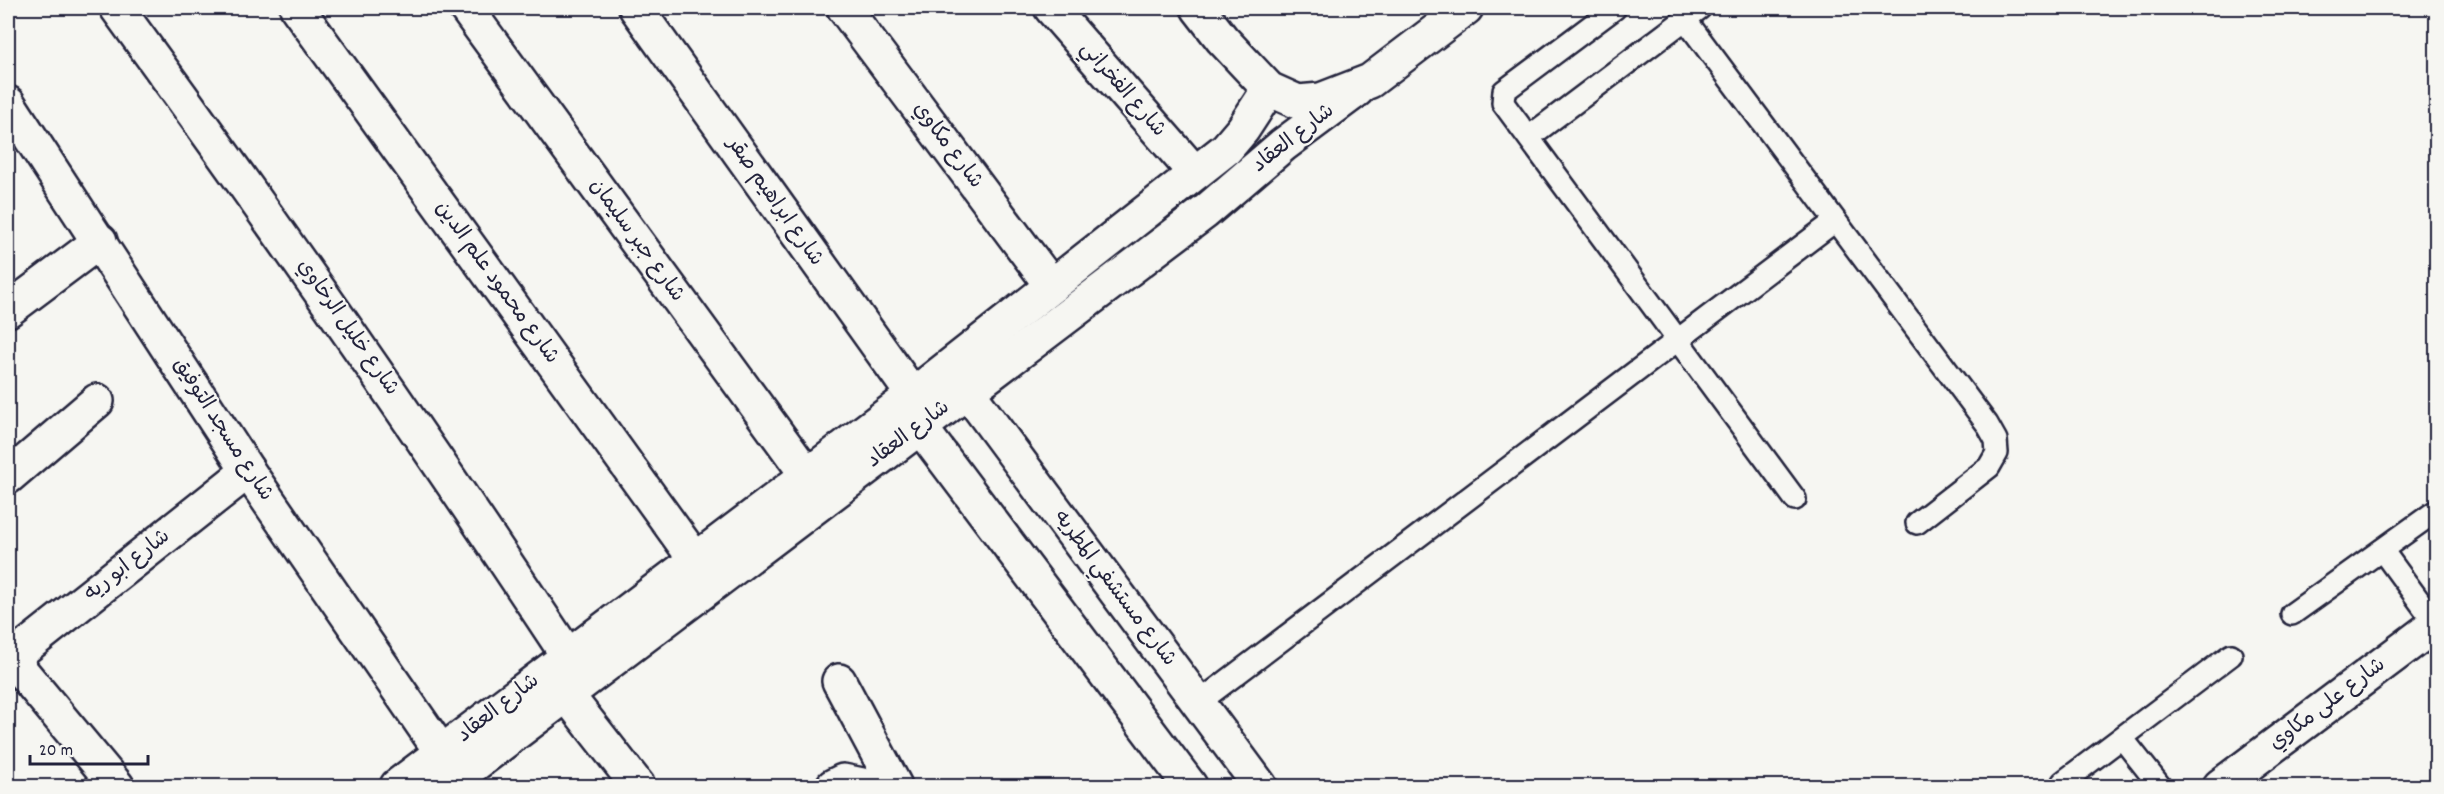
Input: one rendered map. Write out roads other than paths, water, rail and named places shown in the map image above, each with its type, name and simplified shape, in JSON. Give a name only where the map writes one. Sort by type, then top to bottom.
[{"type":"street","name":"شارع خليل الرخاوي","points":[[117,8],[349,330],[568,656]]},
{"type":"street","name":"شارع محمود علم الدين","points":[[297,8],[695,559]]},
{"type":"street","name":"شارع جبر سليمان","points":[[466,8],[807,475]]},
{"type":"street","name":"شارع ابراهيم صقر","points":[[636,8],[913,395]]},
{"type":"street","name":"شارع مكاوي","points":[[844,8],[1051,285]]},
{"type":"street","name":"شارع الفخراني","points":[[1051,8],[1194,172]]},
{"type":"street","points":[[1198,8],[1222,39],[1269,89],[1298,102],[1321,100],[1370,81]]},
{"type":"street","name":"شارع العقاد","points":[[446,786],[1205,212],[1283,145],[1370,81],[1446,13]]},
{"type":"street","name":"شارع العقاد","points":[[397,786],[913,395],[1232,142],[1269,89]]},
{"type":"street","name":"شارع مسجد التوفيق","points":[[13,122],[100,242],[248,471],[442,753]]},
{"type":"street","points":[[8,310],[100,242]]},
{"type":"street","name":"شارع مستشفي المطريه","points":[[967,391],[1260,786]]},
{"type":"street","points":[[8,477],[97,401]]},
{"type":"street","points":[[920,427],[1190,786]]},
{"type":"street","name":"شارع ابو ريه","points":[[8,659],[248,471]]},
{"type":"street","name":"شارع على مكاوي","points":[[2220,786],[2436,624]]},
{"type":"street","points":[[8,659],[117,786]]},
{"type":"street","points":[[833,786],[843,781],[881,785],[839,681]]},
{"type":"street","points":[[566,694],[638,786]]},
{"type":"lane","points":[[1615,8],[1504,91],[1503,103],[1795,499]]},
{"type":"lane","points":[[1529,138],[1692,13],[1835,221],[1987,424],[1996,440],[1997,453],[1989,467],[1917,523]]},
{"type":"lane","points":[[1198,703],[1835,221]]},
{"type":"lane","points":[[2292,614],[2436,511]]},
{"type":"lane","points":[[2382,550],[2436,624]]},
{"type":"lane","points":[[2063,782],[2231,655]]},
{"type":"lane","points":[[2122,738],[2160,786]]}]
